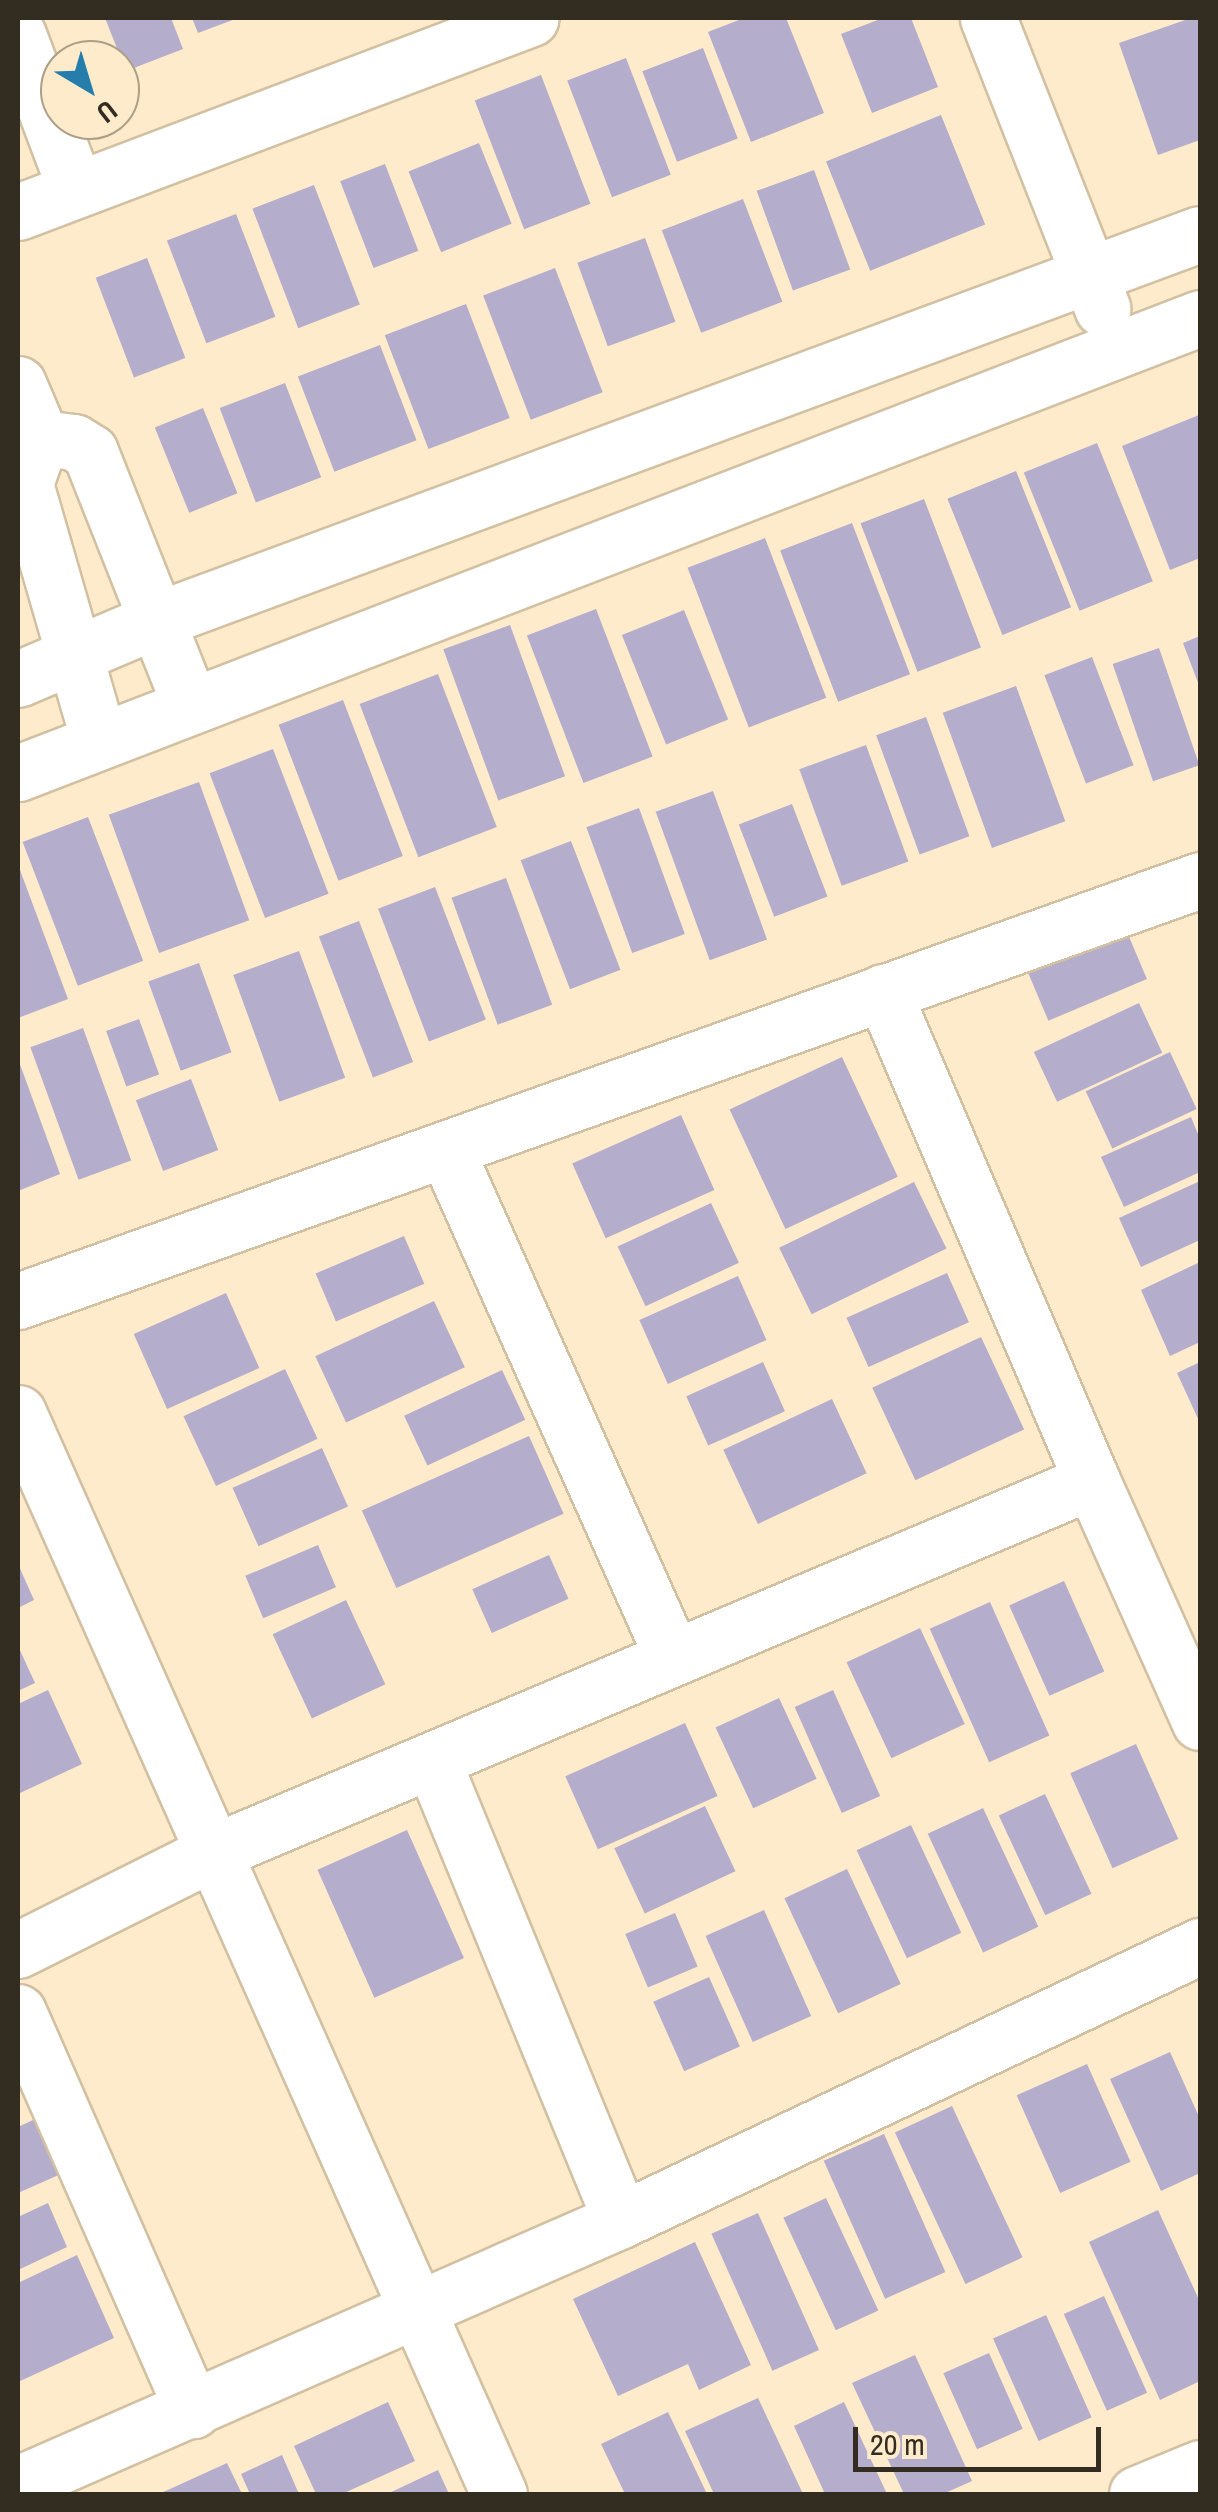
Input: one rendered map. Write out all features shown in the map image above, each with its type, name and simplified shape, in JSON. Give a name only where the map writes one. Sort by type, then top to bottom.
[{"type":"street","points":[[18,212],[528,18]]},
{"type":"street","points":[[988,18],[1088,278],[1122,348]]},
{"type":"street","points":[[18,35],[76,190]]},
{"type":"street","points":[[18,679],[159,618],[1200,234]]},
{"type":"street","points":[[18,772],[1200,318]]},
{"type":"street","points":[[18,384],[41,438],[24,484],[98,741]]},
{"type":"street","points":[[41,438],[74,442],[90,452],[190,704]]},
{"type":"street","points":[[18,1301],[448,1152],[1200,880]]},
{"type":"street","points":[[883,992],[1092,1481],[1200,1722]]},
{"type":"street","points":[[448,1152],[672,1658]]},
{"type":"street","points":[[18,1413],[499,2494]]},
{"type":"street","points":[[18,1950],[216,1851],[1092,1481]]},
{"type":"street","points":[[433,1762],[621,2220]]},
{"type":"street","points":[[18,2484],[621,2220],[1200,1946]]},
{"type":"street","points":[[18,2012],[193,2410]]},
{"type":"street","points":[[1137,2494],[1200,2468]]},
{"type":"building","points":[[105,18],[171,18],[183,49],[140,66],[140,40],[114,40]]},
{"type":"building","points":[[192,18],[238,18],[198,33]]},
{"type":"building","points":[[744,18],[786,18],[824,113],[751,142],[708,32]]},
{"type":"building","points":[[883,18],[911,18],[938,87],[872,113],[841,34]]},
{"type":"building","points":[[1200,18],[1200,140],[1158,155],[1119,43]]},
{"type":"building","points":[[703,48],[738,139],[677,162],[642,71]]},
{"type":"building","points":[[626,58],[671,175],[612,197],[567,81]]},
{"type":"building","points":[[541,75],[590,204],[524,229],[475,100]]},
{"type":"building","points":[[941,115],[985,224],[870,271],[826,161]]},
{"type":"building","points":[[479,143],[512,224],[441,252],[409,171]]},
{"type":"building","points":[[385,164],[418,251],[374,268],[340,181]]},
{"type":"building","points":[[814,170],[850,270],[793,290],[757,191]]},
{"type":"building","points":[[314,185],[360,304],[298,328],[252,209]]},
{"type":"building","points":[[743,199],[782,302],[701,333],[662,230]]},
{"type":"building","points":[[236,214],[275,317],[206,343],[167,241]]},
{"type":"building","points":[[645,238],[675,322],[608,346],[577,263]]},
{"type":"building","points":[[147,258],[185,358],[134,378],[96,278]]},
{"type":"building","points":[[555,268],[603,392],[531,420],[483,296]]},
{"type":"building","points":[[466,304],[510,418],[428,449],[385,335]]},
{"type":"building","points":[[380,345],[417,440],[334,472],[298,377]]},
{"type":"building","points":[[285,383],[321,477],[256,502],[220,408]]},
{"type":"building","points":[[203,408],[237,493],[189,513],[155,427]]},
{"type":"building","points":[[1199,415],[1200,558],[1170,570],[1122,446]]},
{"type":"building","points":[[1097,443],[1153,581],[1080,611],[1024,473]]},
{"type":"building","points":[[1016,471],[1071,607],[1002,635],[947,499]]},
{"type":"building","points":[[924,499],[981,647],[917,672],[861,523]]},
{"type":"building","points":[[852,523],[910,674],[838,702],[780,551]]},
{"type":"building","points":[[765,538],[826,698],[749,727],[688,568]]},
{"type":"building","points":[[596,609],[653,757],[584,783],[527,636]]},
{"type":"building","points":[[684,610],[728,719],[666,745],[622,635]]},
{"type":"building","points":[[510,625],[565,776],[498,801],[443,649]]},
{"type":"building","points":[[1200,636],[1200,688],[1183,643]]},
{"type":"building","points":[[1159,648],[1199,765],[1153,781],[1113,664]]},
{"type":"building","points":[[1092,657],[1134,765],[1086,784],[1044,675]]},
{"type":"building","points":[[438,674],[497,827],[418,857],[360,704]]},
{"type":"building","points":[[1016,686],[1065,821],[992,848],[943,713]]},
{"type":"building","points":[[343,700],[403,856],[338,881],[279,725]]},
{"type":"building","points":[[926,717],[969,836],[920,854],[876,735]]},
{"type":"building","points":[[866,745],[908,862],[842,886],[799,769]]},
{"type":"building","points":[[273,749],[329,894],[265,918],[210,773]]},
{"type":"building","points":[[199,782],[249,920],[159,953],[109,815]]},
{"type":"building","points":[[713,791],[767,939],[710,960],[656,812]]},
{"type":"building","points":[[792,804],[827,896],[774,917],[739,824]]},
{"type":"building","points":[[639,808],[685,934],[632,953],[586,827]]},
{"type":"building","points":[[88,817],[143,961],[78,986],[23,842]]},
{"type":"building","points":[[571,841],[620,970],[570,989],[521,860]]},
{"type":"building","points":[[18,871],[68,999],[18,1018]]},
{"type":"building","points":[[506,878],[552,1005],[498,1025],[451,898]]},
{"type":"building","points":[[435,887],[486,1020],[429,1041],[378,909]]},
{"type":"building","points":[[359,921],[413,1062],[373,1077],[319,936]]},
{"type":"building","points":[[1127,932],[1147,979],[1048,1021],[1029,974]]},
{"type":"building","points":[[299,951],[345,1078],[279,1102],[233,975]]},
{"type":"building","points":[[199,963],[231,1052],[181,1071],[148,981]]},
{"type":"building","points":[[1139,1003],[1162,1053],[1057,1102],[1034,1052]]},
{"type":"building","points":[[139,1019],[159,1074],[126,1086],[106,1031]]},
{"type":"building","points":[[83,1028],[131,1160],[79,1180],[30,1047]]},
{"type":"building","points":[[1170,1052],[1197,1109],[1112,1148],[1086,1091]]},
{"type":"building","points":[[842,1057],[898,1177],[785,1229],[730,1109]]},
{"type":"building","points":[[18,1059],[60,1174],[18,1191]]},
{"type":"building","points":[[191,1079],[218,1150],[163,1171],[136,1100]]},
{"type":"building","points":[[681,1115],[714,1190],[606,1238],[572,1163]]},
{"type":"building","points":[[1191,1117],[1200,1139],[1200,1172],[1124,1207],[1101,1157]]},
{"type":"building","points":[[1200,1181],[1200,1240],[1141,1267],[1119,1218]]},
{"type":"building","points":[[914,1182],[946,1249],[812,1314],[779,1248]]},
{"type":"building","points":[[711,1203],[739,1263],[646,1306],[618,1247]]},
{"type":"building","points":[[404,1236],[424,1284],[336,1321],[316,1274]]},
{"type":"building","points":[[1200,1262],[1200,1342],[1170,1356],[1141,1290]]},
{"type":"building","points":[[947,1273],[969,1322],[868,1367],[847,1318]]},
{"type":"building","points":[[738,1276],[766,1340],[668,1384],[639,1320]]},
{"type":"building","points":[[226,1293],[259,1368],[167,1409],[134,1334]]},
{"type":"building","points":[[434,1301],[465,1367],[346,1423],[315,1356]]},
{"type":"building","points":[[981,1337],[1024,1429],[915,1480],[872,1388]]},
{"type":"building","points":[[763,1362],[785,1411],[708,1445],[686,1396]]},
{"type":"building","points":[[1200,1362],[1200,1423],[1177,1373]]},
{"type":"building","points":[[285,1369],[318,1439],[216,1486],[183,1416]]},
{"type":"building","points":[[502,1370],[525,1420],[427,1465],[404,1416]]},
{"type":"building","points":[[832,1399],[867,1473],[758,1524],[723,1450]]},
{"type":"building","points":[[529,1436],[564,1514],[396,1588],[362,1510]]},
{"type":"building","points":[[322,1448],[348,1506],[259,1546],[232,1488]]},
{"type":"building","points":[[318,1545],[336,1587],[263,1618],[245,1576]]},
{"type":"building","points":[[549,1555],[569,1599],[492,1633],[472,1589]]},
{"type":"building","points":[[18,1564],[34,1600],[18,1608]]},
{"type":"building","points":[[1064,1581],[1104,1671],[1049,1696],[1009,1605]]},
{"type":"building","points":[[346,1600],[385,1684],[312,1719],[273,1634]]},
{"type":"building","points":[[990,1602],[1049,1735],[989,1762],[930,1629]]},
{"type":"building","points":[[920,1628],[965,1724],[891,1758],[847,1662]]},
{"type":"building","points":[[18,1646],[35,1683],[18,1691]]},
{"type":"building","points":[[48,1690],[82,1764],[18,1794],[18,1704]]},
{"type":"building","points":[[833,1690],[880,1796],[842,1813],[795,1707]]},
{"type":"building","points":[[779,1698],[817,1779],[753,1808],[716,1728]]},
{"type":"building","points":[[685,1723],[718,1796],[598,1849],[565,1776]]},
{"type":"building","points":[[1136,1744],[1178,1839],[1113,1868],[1070,1773]]},
{"type":"building","points":[[1045,1794],[1091,1894],[1045,1915],[999,1816]]},
{"type":"building","points":[[705,1806],[735,1871],[645,1914],[614,1848]]},
{"type":"building","points":[[983,1808],[1038,1927],[983,1953],[928,1834]]},
{"type":"building","points":[[911,1825],[961,1933],[907,1958],[857,1850]]},
{"type":"building","points":[[407,1830],[464,1958],[374,1998],[317,1870]]},
{"type":"building","points":[[847,1869],[901,1984],[838,2013],[784,1898]]},
{"type":"building","points":[[764,1910],[811,2016],[753,2042],[706,1936]]},
{"type":"building","points":[[675,1913],[698,1966],[648,1987],[625,1934]]},
{"type":"building","points":[[709,1977],[740,2046],[684,2071],[653,2002]]},
{"type":"building","points":[[1170,2052],[1200,2119],[1200,2173],[1161,2191],[1110,2079]]},
{"type":"building","points":[[1087,2064],[1131,2162],[1060,2193],[1017,2095]]},
{"type":"building","points":[[952,2106],[1023,2257],[965,2284],[895,2133]]},
{"type":"building","points":[[46,2114],[72,2169],[18,2193],[18,2127]]},
{"type":"building","points":[[884,2134],[945,2272],[885,2299],[824,2161]]},
{"type":"building","points":[[826,2198],[878,2310],[836,2330],[783,2218]]},
{"type":"building","points":[[48,2203],[67,2247],[18,2270],[18,2217]]},
{"type":"building","points":[[1158,2210],[1200,2302],[1200,2381],[1160,2400],[1089,2242]]},
{"type":"building","points":[[758,2213],[819,2350],[772,2371],[711,2234]]},
{"type":"building","points":[[695,2242],[751,2365],[699,2390],[688,2364],[618,2396],[573,2299]]},
{"type":"building","points":[[77,2255],[114,2338],[18,2382],[18,2283]]},
{"type":"building","points":[[1104,2296],[1147,2393],[1107,2411],[1064,2314]]},
{"type":"building","points":[[1046,2315],[1092,2417],[1039,2441],[993,2339]]},
{"type":"building","points":[[989,2353],[1023,2429],[977,2449],[943,2373]]},
{"type":"building","points":[[915,2355],[972,2481],[943,2494],[904,2494],[852,2383]]},
{"type":"building","points":[[758,2398],[803,2494],[714,2494],[685,2431]]},
{"type":"building","points":[[388,2402],[415,2461],[342,2494],[316,2494],[294,2446]]},
{"type":"building","points":[[844,2402],[887,2494],[825,2494],[794,2426]]},
{"type":"building","points":[[668,2412],[707,2494],[625,2494],[601,2444]]},
{"type":"building","points":[[282,2455],[299,2494],[250,2494],[241,2474]]},
{"type":"building","points":[[227,2463],[242,2494],[159,2494]]},
{"type":"building","points":[[438,2470],[449,2494],[387,2494]]}]
